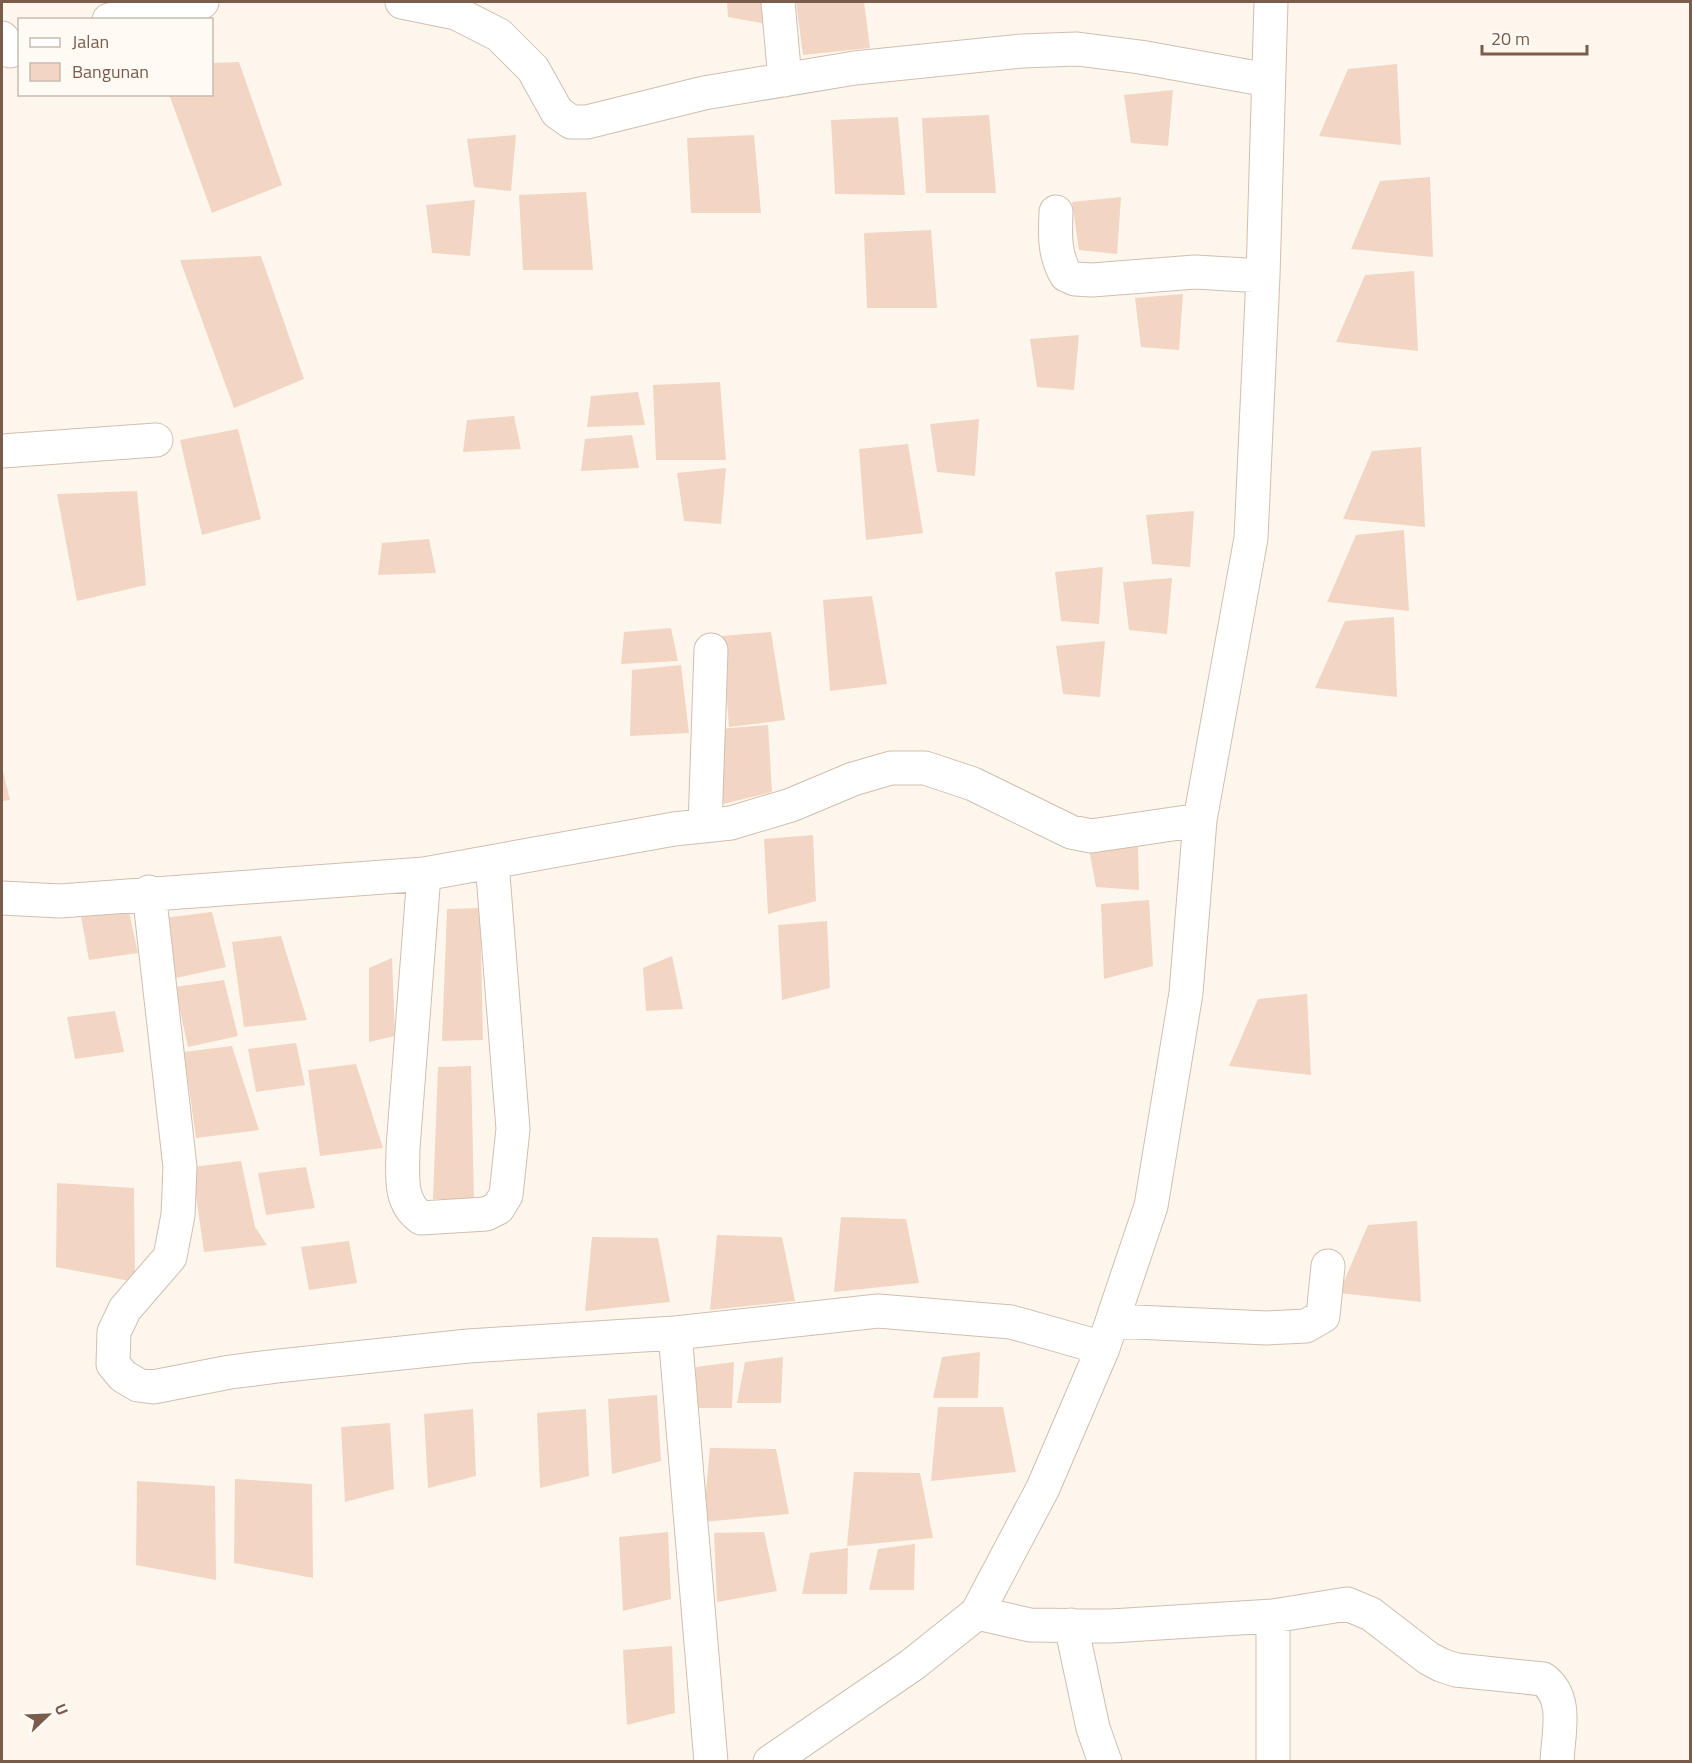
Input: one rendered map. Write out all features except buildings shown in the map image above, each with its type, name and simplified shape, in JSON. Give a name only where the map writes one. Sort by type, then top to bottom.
[{"type":"street","points":[[119,18],[202,2]]},
{"type":"street","points":[[402,2],[456,13],[499,34],[533,69],[557,112],[571,122],[587,122],[704,93],[855,68],[1022,51],[1077,50],[1140,57],[1268,80]]},
{"type":"street","points":[[778,2],[785,80]]},
{"type":"street","points":[[770,1761],[912,1665],[977,1613],[1043,1488],[1108,1335],[1151,1206],[1186,993],[1200,820],[1251,538],[1263,276],[1271,2]]},
{"type":"street","points":[[1056,212],[1055,241],[1058,257],[1066,275],[1075,279],[1092,280],[1195,272],[1263,276]]},
{"type":"street","points":[[2,451],[156,440]]},
{"type":"street","points":[[705,826],[711,650]]},
{"type":"street","points":[[2,898],[60,901],[149,892],[424,874],[674,829],[731,823],[791,805],[853,779],[891,768],[925,768],[964,781],[1071,832],[1091,836],[1200,820]]},
{"type":"street","points":[[424,874],[403,1148],[403,1189],[410,1210],[421,1218],[486,1214],[498,1208],[506,1195],[513,1129],[492,862]]},
{"type":"street","points":[[149,892],[180,1167],[178,1215],[170,1257],[125,1309],[114,1332],[113,1364],[123,1376],[138,1385],[153,1387],[230,1372],[468,1346],[675,1333],[878,1311],[1011,1322],[1108,1335],[1306,1326],[1323,1316],[1328,1266]]},
{"type":"street","points":[[675,1333],[711,1761]]},
{"type":"street","points":[[977,1613],[1030,1625],[1111,1626],[1273,1616],[1347,1604],[1371,1614],[1428,1658],[1441,1665],[1456,1670],[1543,1678],[1557,1693],[1560,1704],[1554,1761]]},
{"type":"street","points":[[1273,1616],[1273,1761]]},
{"type":"street","points":[[1071,1625],[1093,1728],[1105,1761]]}]
